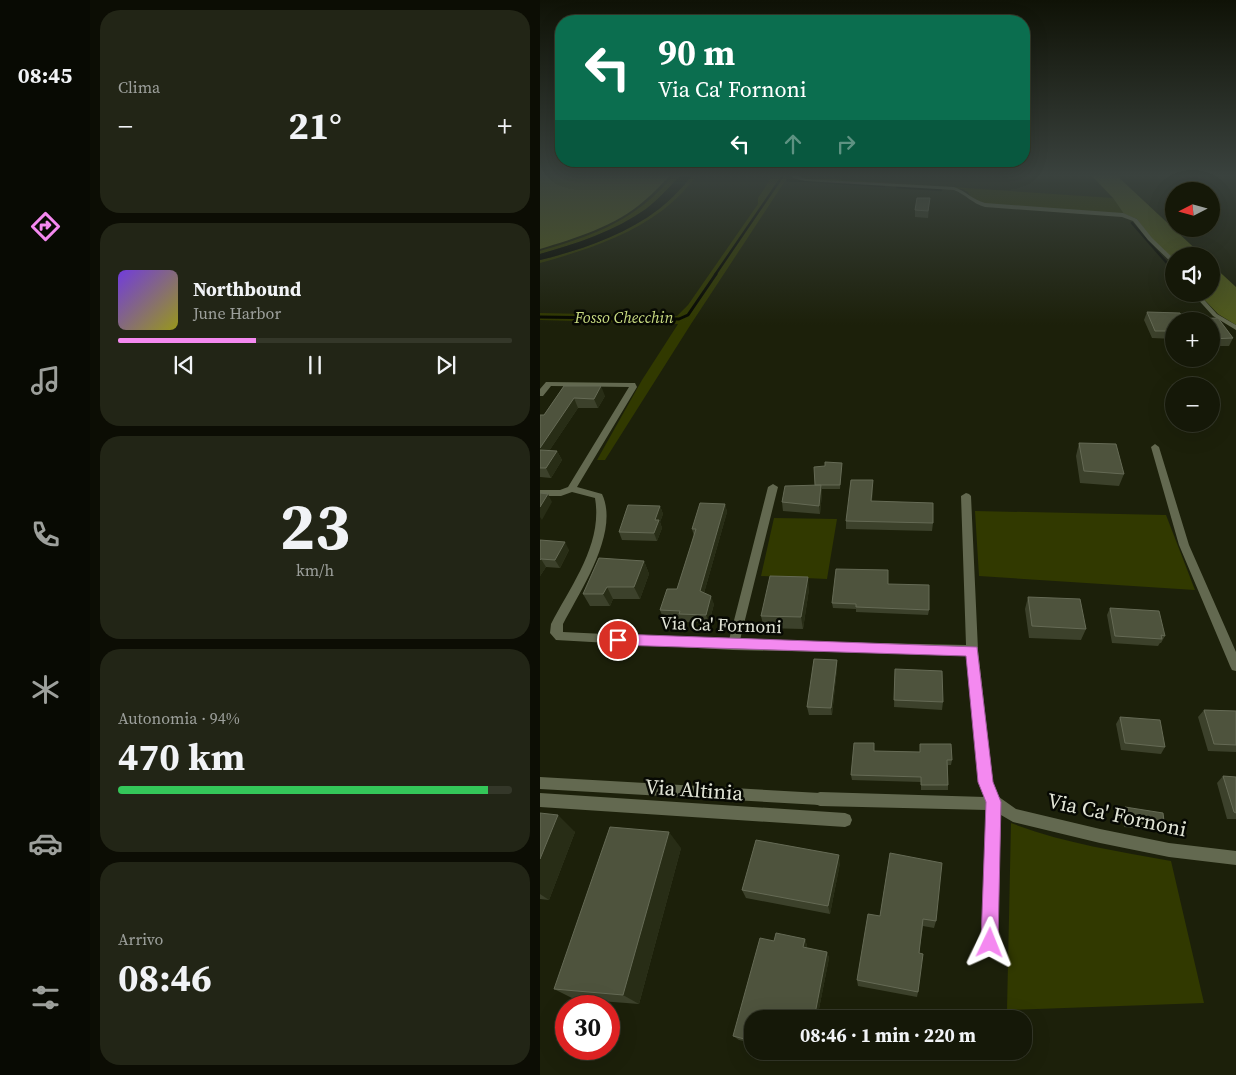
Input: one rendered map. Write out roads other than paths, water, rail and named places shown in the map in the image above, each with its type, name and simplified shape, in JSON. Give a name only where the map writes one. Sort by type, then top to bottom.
[{"type":"street","points":[[1138,224],[1165,254]]},
{"type":"street","points":[[1203,302],[1215,315],[1236,328]]},
{"type":"street","points":[[540,394],[549,384],[632,385],[633,387],[571,488]]},
{"type":"street","points":[[1154,448],[1184,545],[1236,666]]},
{"type":"street","points":[[733,645],[773,487]]},
{"type":"street","name":"Via Ca' Fornoni","points":[[540,493],[561,493],[571,488],[599,496],[602,510],[593,552],[557,624],[556,633],[560,637],[733,645],[972,650]]},
{"type":"street","points":[[966,496],[972,650],[986,782],[994,802],[990,943]]},
{"type":"street","points":[[820,799],[983,804],[994,802]]},
{"type":"street","name":"Via Altinia","points":[[540,800],[845,820]]},
{"type":"street","name":"Via Ca' Fornoni","points":[[994,802],[1013,815],[1074,830],[1169,850],[1236,858]]},
{"type":"lane","points":[[540,783],[820,799]]},
{"type":"waterway","name":"Fosso Checchin","points":[[715,275],[750,224]]},
{"type":"waterway","points":[[1133,224],[1165,261]]},
{"type":"waterway","name":"Fosso Checchin","points":[[540,317],[679,319],[688,315],[716,274]]}]
